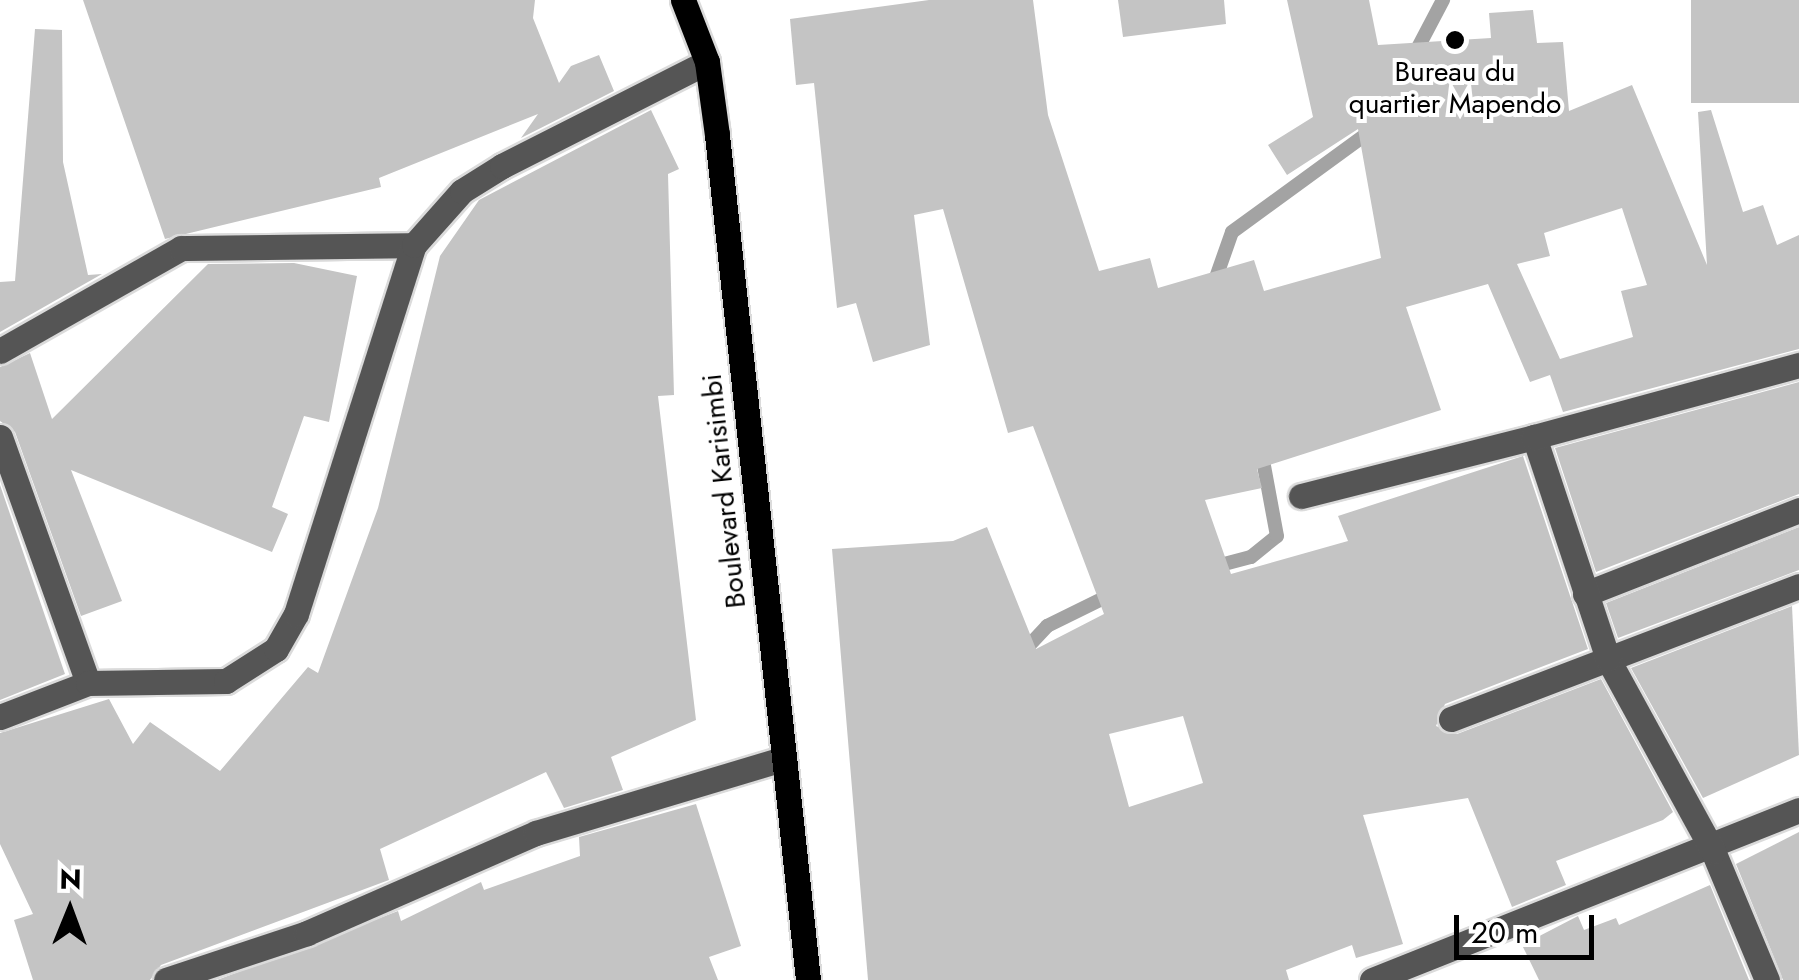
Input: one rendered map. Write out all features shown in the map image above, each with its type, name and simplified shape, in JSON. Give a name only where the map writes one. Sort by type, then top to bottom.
[{"type":"main road","name":"Boulevard Karisimbi","points":[[684,0],[707,62],[808,980]]},
{"type":"street","points":[[0,716],[88,683],[226,681],[276,648],[296,614],[414,245],[462,191],[502,166],[707,62]]},
{"type":"street","points":[[0,350],[181,248],[414,245]]},
{"type":"street","points":[[1301,496],[1799,365]]},
{"type":"street","points":[[0,437],[88,683]]},
{"type":"street","points":[[1534,437],[1608,659],[1712,851],[1767,980]]},
{"type":"street","points":[[1585,594],[1799,510]]},
{"type":"street","points":[[1452,719],[1799,586]]},
{"type":"street","points":[[166,980],[308,933],[536,833],[782,759]]},
{"type":"street","points":[[1372,980],[1712,851],[1799,810]]},
{"type":"building","points":[[83,0],[535,0],[533,18],[559,83],[571,66],[599,55],[614,91],[521,138],[538,114],[379,178],[381,187],[165,239]]},
{"type":"building","points":[[929,0],[1033,0],[1048,115],[1099,271],[1150,258],[1158,288],[1254,260],[1264,291],[1381,258],[1358,129],[1287,175],[1268,145],[1313,117],[1287,0],[1369,0],[1378,45],[1491,38],[1489,13],[1533,10],[1537,43],[1563,42],[1569,111],[1632,85],[1707,265],[1698,112],[1711,110],[1743,212],[1763,205],[1777,245],[1799,235],[1799,349],[1563,412],[1550,375],[1530,382],[1488,284],[1406,307],[1441,410],[1257,469],[1262,488],[1205,500],[1231,574],[1348,541],[1338,516],[1523,456],[1588,649],[1445,704],[1436,726],[1457,734],[1601,679],[1673,812],[1663,820],[1556,861],[1566,885],[1512,907],[1468,798],[1363,815],[1403,944],[1356,958],[1352,945],[1286,970],[1289,980],[868,980],[832,549],[953,541],[987,527],[1036,649],[1104,614],[1033,426],[1008,433],[943,209],[914,215],[930,345],[873,362],[856,303],[837,308],[814,83],[796,85],[790,19]],"holes":[[[1622,208],[1647,285],[1621,291],[1633,337],[1560,359],[1517,264],[1550,256],[1544,233]],[[1183,716],[1203,783],[1129,807],[1109,734]]]},
{"type":"building","points":[[1118,0],[1224,0],[1226,24],[1123,37]]},
{"type":"building","points":[[1691,0],[1799,0],[1799,103],[1691,103]]},
{"type":"building","points":[[35,29],[62,30],[63,162],[88,275],[102,274],[0,332],[0,282],[15,281]]},
{"type":"building","points":[[651,110],[679,169],[668,174],[674,395],[658,396],[696,720],[611,757],[623,790],[564,808],[546,772],[380,849],[389,880],[161,965],[150,980],[33,980],[14,920],[33,914],[0,844],[0,733],[109,699],[133,744],[150,722],[220,771],[308,667],[318,673],[378,508],[440,256],[479,200]]},
{"type":"building","points":[[294,263],[357,276],[329,422],[304,416],[272,507],[288,514],[272,552],[71,470],[122,601],[81,616],[15,432],[0,421],[0,367],[30,353],[52,419],[208,264]]},
{"type":"building","points":[[1799,382],[1799,494],[1596,572],[1555,448]]},
{"type":"building","points":[[0,485],[65,674],[0,700]]},
{"type":"building","points":[[1799,527],[1799,570],[1618,638],[1606,603]]},
{"type":"building","points":[[1792,606],[1799,755],[1703,798],[1631,668]]},
{"type":"building","points":[[696,804],[741,946],[709,957],[718,980],[217,980],[398,911],[401,921],[481,882],[484,890],[580,856],[579,837]]},
{"type":"building","points":[[1799,832],[1799,980],[1783,980],[1736,864]]},
{"type":"building","points":[[1710,885],[1749,980],[1539,980],[1522,945],[1578,916],[1584,930],[1616,918],[1619,925]]},
{"type":"waterway","points":[[1412,59],[1443,0]]},
{"type":"waterway","points":[[1213,286],[1232,232],[1372,130]]},
{"type":"waterway","points":[[1209,568],[1251,557],[1277,536],[1261,450]]},
{"type":"waterway","points":[[1022,653],[1047,626],[1116,592]]},
{"type":"place","name":"Bureau du quartier Mapendo","points":[[1455,40]]}]
